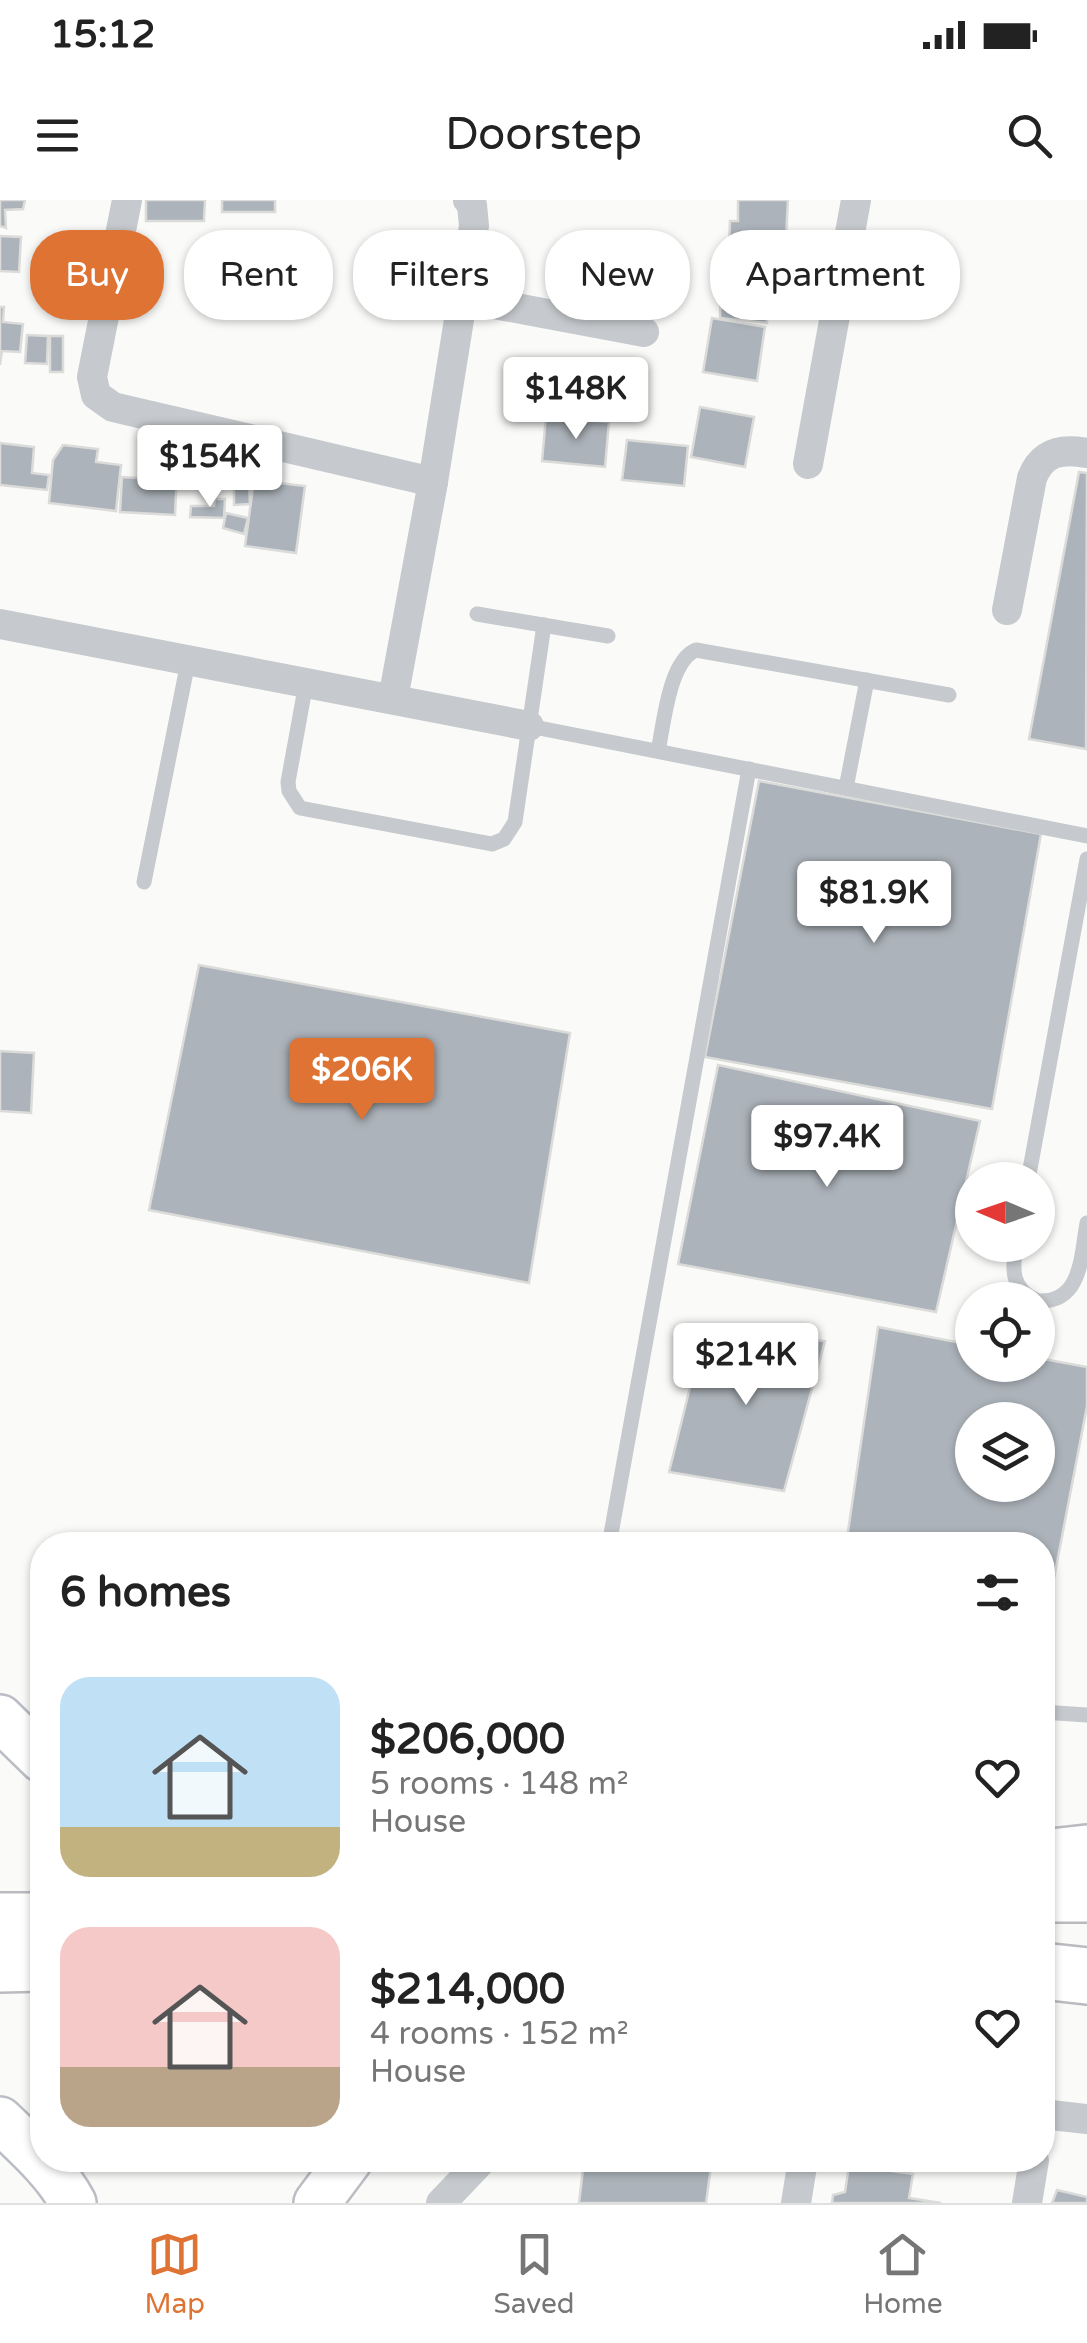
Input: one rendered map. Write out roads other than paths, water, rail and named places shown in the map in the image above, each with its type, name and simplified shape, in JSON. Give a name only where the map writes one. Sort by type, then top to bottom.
[{"type":"highway","points":[[1055,1856],[1087,1852]]},
{"type":"highway","points":[[1055,1894],[1087,1894]]},
{"type":"highway","points":[[0,1921],[30,1920]]},
{"type":"highway","points":[[1055,1954],[1087,1954]]},
{"type":"highway","points":[[0,1964],[30,1963]]},
{"type":"highway","points":[[1055,1972],[1087,1976]]},
{"type":"main road","points":[[0,1718],[30,1747]]},
{"type":"main road","points":[[0,2120],[30,2149]]},
{"type":"main road","points":[[50,2172],[73,2203]]},
{"type":"main road","points":[[318,2203],[341,2172]]},
{"type":"street","points":[[127,200],[92,377],[96,396],[113,407],[433,482]]},
{"type":"street","points":[[468,200],[473,230]]},
{"type":"street","points":[[808,464],[856,200]]},
{"type":"street","points":[[525,310],[644,332]]},
{"type":"street","points":[[393,700],[459,320]]},
{"type":"street","points":[[1007,610],[1037,465],[1059,450],[1087,453]]},
{"type":"street","points":[[0,624],[529,726]]},
{"type":"street","points":[[1055,2115],[1087,2118]]},
{"type":"street","points":[[441,2203],[471,2172]]},
{"type":"street","points":[[796,2203],[801,2172]]},
{"type":"street","points":[[1027,2203],[1032,2172]]},
{"type":"lane","points":[[477,614],[608,636]]},
{"type":"lane","points":[[306,683],[288,792],[300,808],[480,844],[504,839],[515,822],[544,626]]},
{"type":"lane","points":[[658,751],[680,661],[696,650],[949,695]]},
{"type":"lane","points":[[144,882],[188,662]]},
{"type":"lane","points":[[846,788],[867,680]]},
{"type":"lane","points":[[529,726],[1087,836]]},
{"type":"lane","points":[[610,1532],[748,769]]},
{"type":"lane","points":[[1031,1162],[1087,859]]},
{"type":"lane","points":[[1055,1300],[1069,1292],[1077,1279],[1087,1223]]},
{"type":"lane","points":[[1055,1713],[1087,1714]]}]
